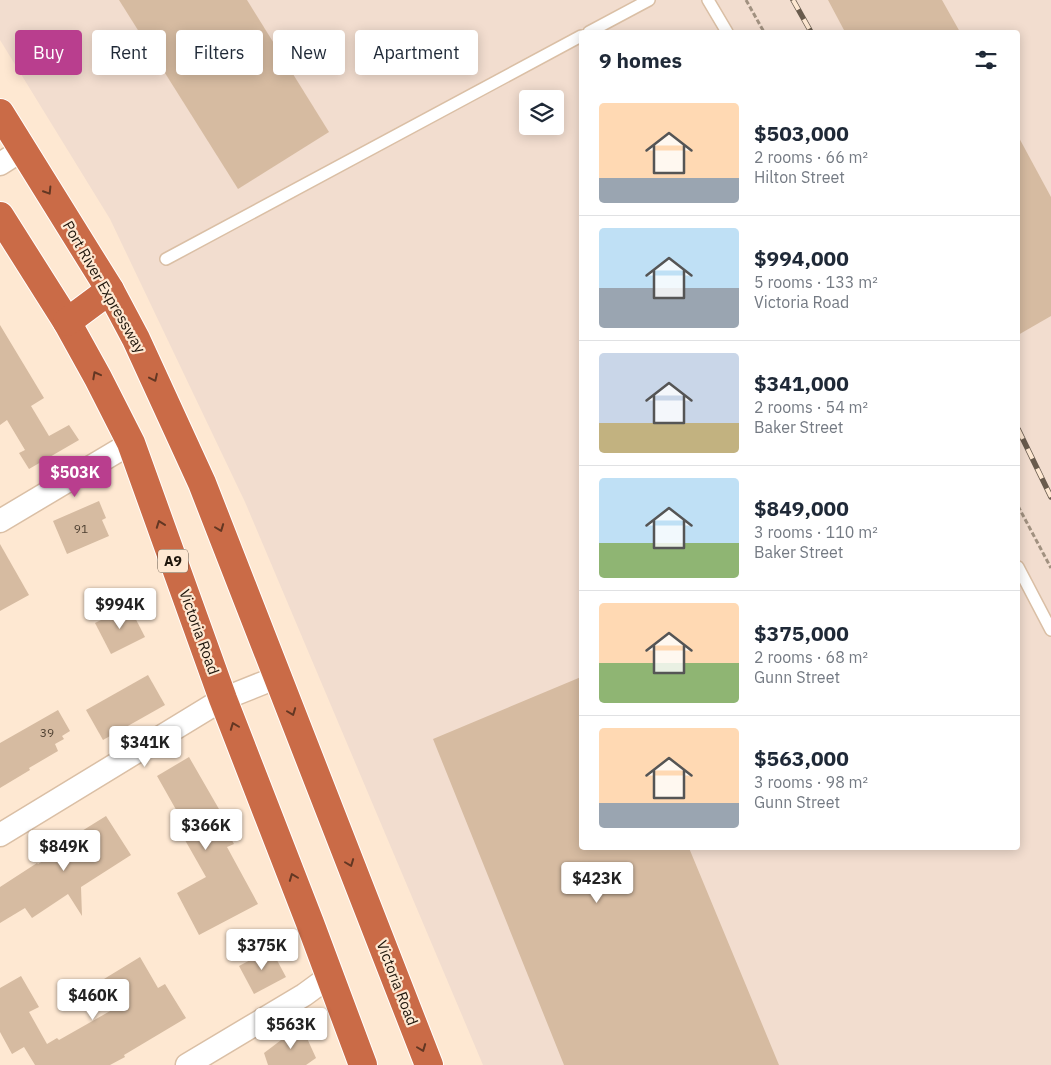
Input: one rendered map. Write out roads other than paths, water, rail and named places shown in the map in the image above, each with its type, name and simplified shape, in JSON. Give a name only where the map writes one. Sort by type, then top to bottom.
[{"type":"highway","points":[[0,113],[11,157]]},
{"type":"highway","name":"Port River Expressway","points":[[11,157],[110,290],[136,339],[202,482]]},
{"type":"highway","name":"Victoria Road","points":[[0,216],[67,322],[131,443],[223,699],[364,1065]]},
{"type":"highway","points":[[67,322],[110,290]]},
{"type":"highway","name":"Victoria Road","points":[[202,482],[429,1065]]},
{"type":"street","points":[[0,521],[131,443]]},
{"type":"street","points":[[0,835],[223,699],[278,677]]},
{"type":"street","points":[[187,1065],[304,995],[330,976]]},
{"type":"lane","points":[[593,30],[649,0]]},
{"type":"lane","points":[[708,0],[726,30]]},
{"type":"lane","points":[[166,259],[579,37]]},
{"type":"lane","points":[[1020,571],[1051,630]]},
{"type":"railway","points":[[793,0],[810,30]]},
{"type":"railway","points":[[1020,433],[1051,497]]}]
